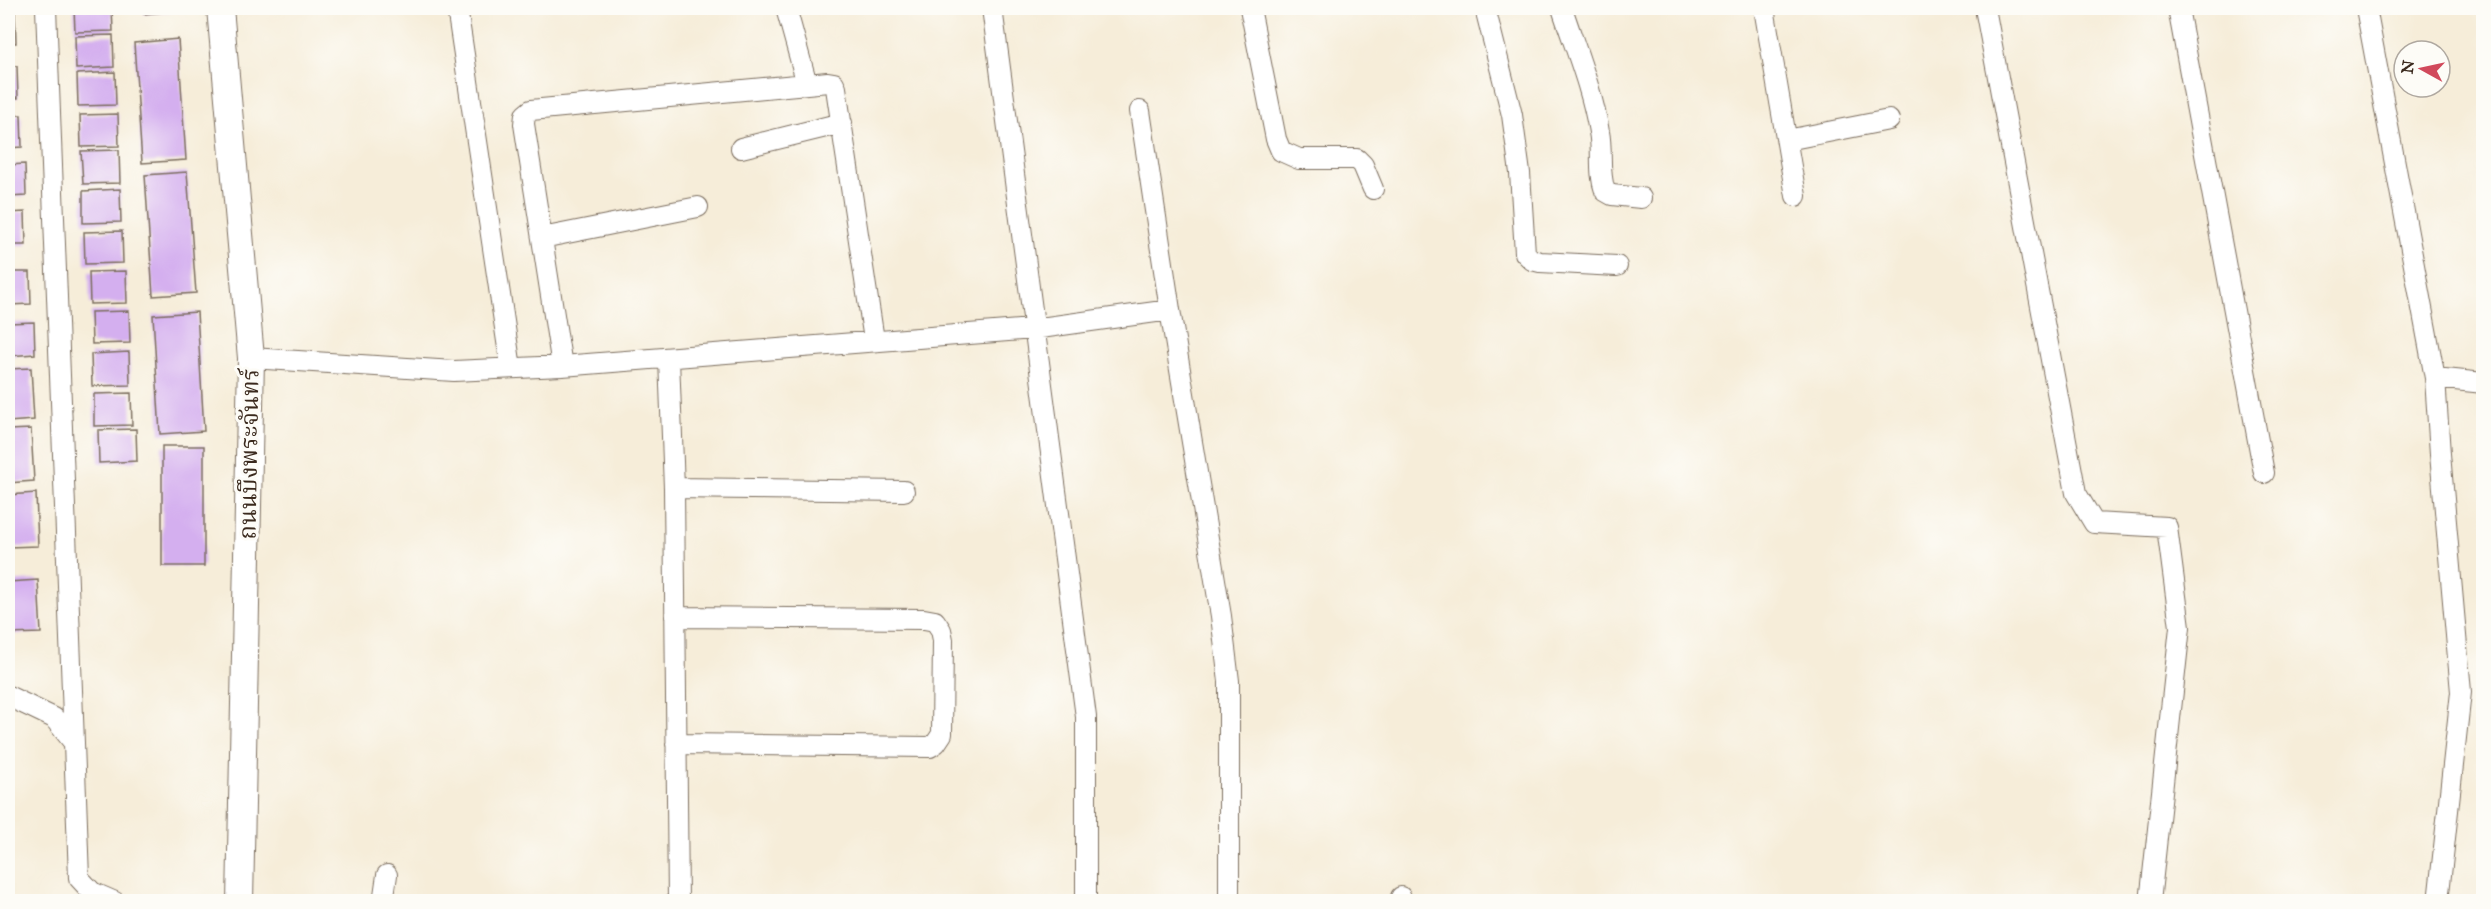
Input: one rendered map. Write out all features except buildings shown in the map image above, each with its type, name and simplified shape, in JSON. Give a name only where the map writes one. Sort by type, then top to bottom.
[{"type":"street","points":[[46,8],[79,878],[92,892],[115,902]]},
{"type":"street","name":"ถนนบึงพระจันทร์","points":[[220,8],[251,358],[240,902]]},
{"type":"street","points":[[457,8],[511,368]]},
{"type":"street","points":[[786,8],[807,84]]},
{"type":"street","points":[[992,8],[1086,717],[1086,902]]},
{"type":"street","points":[[1250,8],[1276,139],[1281,151],[1299,159],[1357,159],[1363,165],[1373,189]]},
{"type":"street","points":[[1485,8],[1512,115],[1520,173],[1525,253],[1532,260],[1540,262],[1617,266]]},
{"type":"street","points":[[1562,8],[1595,111],[1600,134],[1602,183],[1605,191],[1612,195],[1641,198]]},
{"type":"street","points":[[1764,8],[1796,196]]},
{"type":"street","points":[[1985,8],[2076,493],[2094,523],[2167,527],[2180,627],[2150,902]]},
{"type":"street","points":[[2178,8],[2264,473]]},
{"type":"street","points":[[2366,8],[2435,378],[2461,692],[2438,902]]},
{"type":"street","points":[[562,366],[524,123],[525,115],[531,110],[807,84],[834,83],[874,340]]},
{"type":"street","points":[[1140,111],[1170,310],[1221,616],[1229,681],[1229,902]]},
{"type":"street","points":[[1787,140],[1889,120]]},
{"type":"street","points":[[741,148],[842,123]]},
{"type":"street","points":[[542,238],[698,207]]},
{"type":"street","points":[[251,358],[454,371],[562,366],[1034,329],[1170,310]]},
{"type":"street","points":[[669,359],[674,488],[678,902]]},
{"type":"street","points":[[2435,378],[2484,384]]},
{"type":"street","points":[[674,488],[904,491]]},
{"type":"street","points":[[675,617],[924,619],[935,621],[941,630],[943,640],[942,734],[930,747],[676,744]]},
{"type":"street","points":[[8,696],[54,718],[74,743]]},
{"type":"street","points":[[383,902],[387,875]]}]
